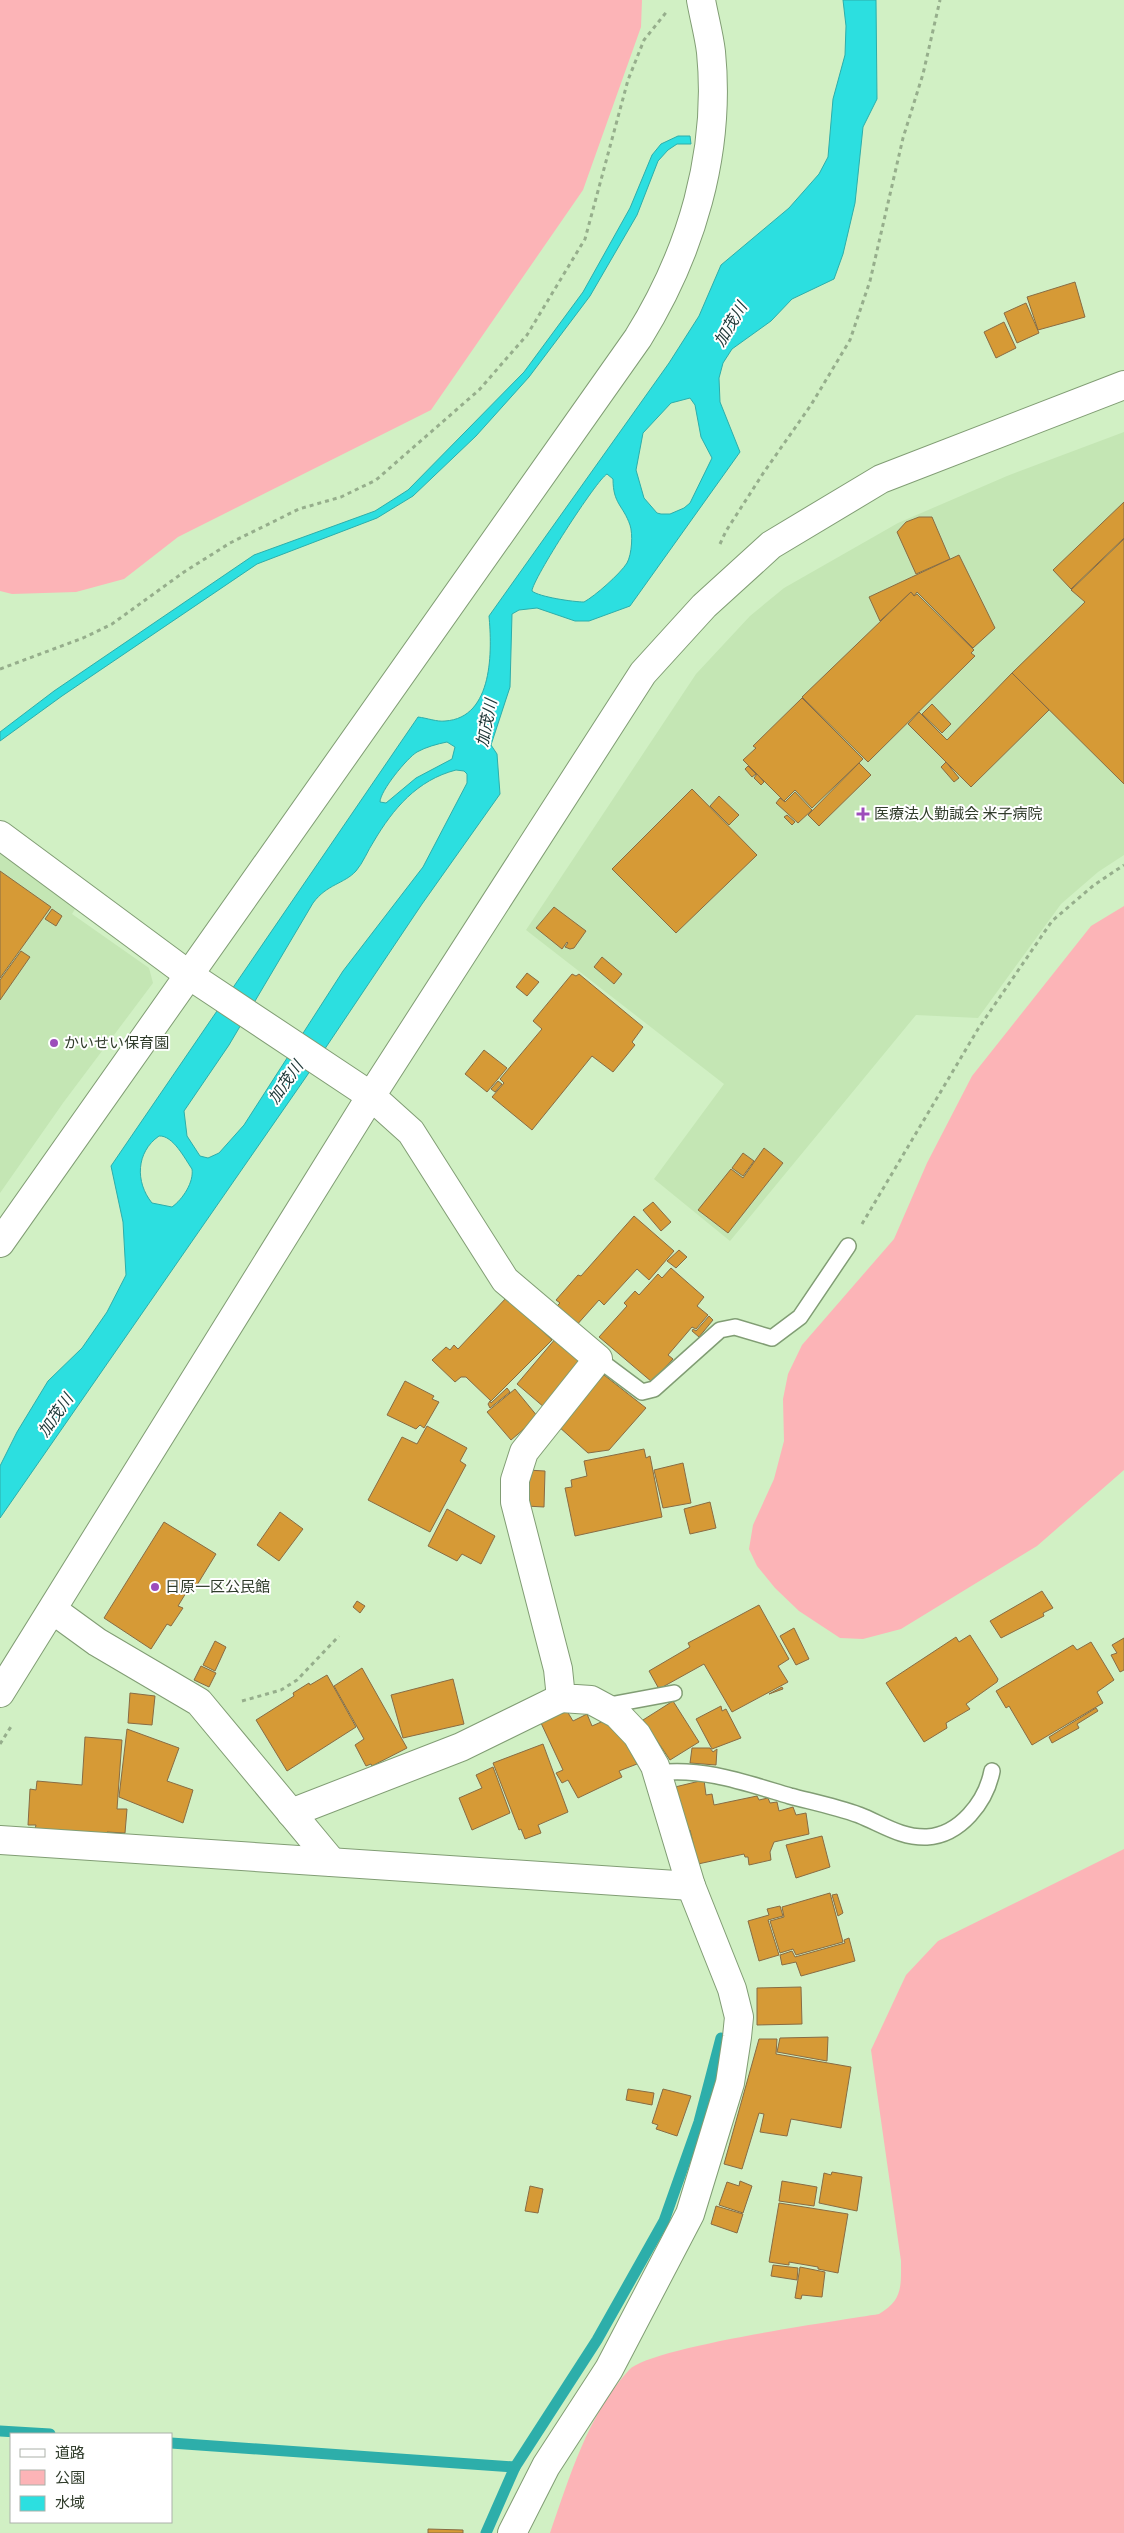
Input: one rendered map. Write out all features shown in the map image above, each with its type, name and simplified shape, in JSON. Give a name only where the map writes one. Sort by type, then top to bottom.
[{"type":"street","points":[[0,1243],[199,982],[638,338],[660,302],[682,252],[700,194],[709,152],[711,52],[701,0]]},
{"type":"street","points":[[0,1693],[371,1096],[643,673],[718,593],[771,545],[881,480],[1124,385]]},
{"type":"street","points":[[0,835],[199,982],[371,1096],[411,1132],[505,1280],[598,1359],[524,1452],[515,1480],[514,1502],[558,1669],[561,1698]]},
{"type":"street","points":[[53,1610],[97,1642],[199,1702],[332,1862]]},
{"type":"street","points":[[291,1813],[461,1747],[561,1698],[591,1700],[617,1714],[637,1735],[657,1773],[691,1886],[732,1988],[738,2017],[736,2054],[730,2083],[690,2214],[609,2369],[546,2466],[512,2533]]},
{"type":"street","points":[[0,1840],[691,1886]]},
{"type":"lane","points":[[598,1359],[642,1392],[654,1389],[720,1330],[736,1327],[772,1338],[800,1317],[848,1246]]},
{"type":"lane","points":[[603,1706],[674,1693]]},
{"type":"lane","points":[[657,1773],[681,1770],[716,1775],[859,1815],[900,1834],[926,1837],[940,1835],[955,1827],[977,1806],[989,1784],[992,1772]]},
{"type":"path","points":[[718,593],[714,558],[726,531],[812,405],[850,340],[870,281],[903,138],[924,74],[940,0]]},
{"type":"path","points":[[0,669],[83,638],[112,624],[184,572],[230,544],[299,509],[341,497],[376,480],[479,390],[527,334],[585,239],[628,80],[644,40],[669,7]]},
{"type":"path","points":[[848,1246],[978,1029],[1052,921],[1094,886],[1124,865]]},
{"type":"path","points":[[210,1716],[226,1706],[281,1690],[297,1680],[339,1636]]},
{"type":"shaded area","name":"医療法人勤誠会 米子病院","points":[[1124,432],[1124,855],[1098,872],[1061,904],[978,1018],[916,1015],[730,1241],[654,1179],[724,1084],[526,930],[696,674],[750,616],[784,588],[898,523],[1007,476]]},
{"type":"shaded area","name":"かいせい保育園","points":[[0,845],[78,904],[72,914],[149,968],[153,983],[63,1103],[0,1193]]},
{"type":"green space","points":[[0,0],[642,0],[641,27],[583,190],[431,410],[178,537],[124,579],[76,592],[12,594],[0,591]]},
{"type":"green space","points":[[1124,906],[1124,1470],[1037,1546],[901,1629],[863,1639],[840,1638],[799,1611],[775,1588],[757,1566],[749,1549],[753,1525],[774,1479],[784,1441],[783,1399],[788,1374],[802,1345],[894,1239],[927,1163],[972,1076],[1091,926]]},
{"type":"green space","points":[[1124,1849],[1124,2533],[550,2533],[581,2447],[602,2407],[614,2388],[629,2370],[644,2361],[706,2344],[879,2314],[893,2303],[899,2292],[901,2261],[871,2050],[906,1975],[938,1941]]},
{"type":"water","name":"加茂川","points":[[843,0],[876,0],[877,99],[863,127],[855,203],[843,254],[834,279],[792,299],[771,321],[732,349],[723,363],[719,378],[720,402],[740,452],[630,606],[589,621],[575,621],[537,608],[519,610],[512,614],[510,687],[491,745],[497,754],[500,794],[422,904],[306,1077],[0,1518],[0,1466],[17,1432],[48,1381],[82,1348],[107,1312],[126,1275],[123,1222],[111,1166],[418,717],[445,721],[461,717],[473,708],[481,695],[489,663],[489,616],[669,363],[699,316],[721,265],[789,208],[819,174],[828,157],[833,99],[845,55],[846,26]],"holes":[[[690,398],[695,405],[701,437],[712,458],[690,503],[670,514],[661,514],[657,513],[644,498],[636,470],[643,433],[671,403]],[[607,474],[613,479],[615,494],[630,525],[632,544],[627,563],[607,584],[584,602],[549,597],[532,591],[553,550]],[[447,742],[455,747],[452,759],[416,778],[386,803],[380,802],[384,790],[413,755],[432,746]],[[456,770],[464,771],[467,774],[467,783],[423,867],[343,971],[244,1125],[219,1153],[208,1158],[200,1156],[187,1136],[184,1111],[229,1045],[313,903],[324,892],[356,871],[389,818],[408,797],[429,781]],[[159,1136],[169,1139],[178,1148],[192,1169],[187,1190],[172,1207],[152,1203],[146,1195],[140,1168],[146,1150]]]},
{"type":"water","points":[[678,136],[690,136],[691,144],[677,144],[668,150],[658,161],[637,215],[590,296],[529,377],[476,436],[413,496],[377,518],[257,564],[62,696],[0,741],[0,732],[54,691],[254,555],[375,511],[408,490],[524,372],[583,292],[630,208],[652,155],[661,144]]},
{"type":"building","points":[[1075,282],[1085,317],[1038,330],[1027,297]]},
{"type":"building","points":[[1026,303],[1039,333],[1017,343],[1004,313]]},
{"type":"building","points":[[1004,322],[1016,348],[996,358],[984,332]]},
{"type":"building","points":[[1124,502],[1124,538],[1071,589],[1053,570]]},
{"type":"building","points":[[919,517],[932,517],[950,559],[916,574],[897,532],[906,522]]},
{"type":"building","points":[[1124,539],[1124,784],[1012,673],[1085,602],[1071,590]]},
{"type":"building","points":[[959,555],[995,628],[973,648],[917,592],[914,596],[911,592],[880,621],[869,597]]},
{"type":"building","points":[[911,592],[914,596],[917,594],[974,650],[971,653],[975,656],[868,762],[802,697]]},
{"type":"building","points":[[1012,673],[1049,710],[971,787],[908,724],[919,712],[947,740]]},
{"type":"building","points":[[802,698],[863,759],[812,808],[795,790],[784,801],[743,760],[756,748],[753,746]]},
{"type":"building","points":[[932,704],[951,724],[942,733],[922,714]]},
{"type":"building","points":[[946,762],[959,778],[954,782],[941,767]]},
{"type":"building","points":[[859,763],[871,775],[819,826],[808,815]]},
{"type":"building","points":[[748,766],[756,774],[752,777],[745,769]]},
{"type":"building","points":[[757,774],[764,782],[761,785],[754,778]]},
{"type":"building","points":[[692,789],[757,855],[676,933],[612,869]]},
{"type":"building","points":[[795,792],[812,810],[798,823],[776,803],[780,798],[785,802]]},
{"type":"building","points":[[719,796],[739,815],[729,825],[710,806]]},
{"type":"building","points":[[787,815],[795,822],[792,825],[784,817]]},
{"type":"building","points":[[0,871],[51,907],[0,978]]},
{"type":"building","points":[[554,907],[586,931],[574,948],[565,947],[567,942],[562,949],[536,928]]},
{"type":"building","points":[[52,909],[62,916],[56,926],[45,919]]},
{"type":"building","points":[[21,951],[30,957],[0,1000],[0,980]]},
{"type":"building","points":[[602,957],[622,974],[614,984],[594,967]]},
{"type":"building","points":[[527,973],[539,982],[527,996],[516,987]]},
{"type":"building","points":[[572,974],[576,976],[579,974],[643,1027],[632,1042],[635,1045],[613,1072],[592,1056],[532,1130],[492,1097],[504,1083],[500,1079],[542,1029],[533,1021]]},
{"type":"building","points":[[484,1050],[507,1068],[487,1092],[465,1074]]},
{"type":"building","points":[[498,1081],[502,1084],[495,1092],[491,1089]]},
{"type":"building","points":[[764,1148],[783,1163],[728,1233],[698,1210],[731,1169],[743,1178]]},
{"type":"building","points":[[743,1153],[754,1161],[743,1176],[732,1168]]},
{"type":"building","points":[[653,1202],[671,1222],[661,1231],[643,1210]]},
{"type":"building","points":[[634,1216],[674,1251],[649,1280],[637,1269],[604,1305],[599,1300],[575,1327],[554,1309],[560,1303],[556,1300],[578,1275],[581,1276]]},
{"type":"building","points":[[679,1250],[687,1257],[676,1268],[667,1261]]},
{"type":"building","points":[[671,1268],[704,1297],[697,1306],[708,1315],[696,1329],[692,1327],[668,1355],[673,1359],[652,1382],[599,1337],[627,1306],[624,1303],[635,1291],[639,1295],[658,1274],[662,1278]]},
{"type":"building","points":[[507,1297],[552,1340],[491,1401],[466,1377],[461,1377],[455,1382],[432,1360],[446,1347],[450,1350],[454,1345],[458,1349]]},
{"type":"building","points":[[709,1316],[713,1320],[699,1337],[692,1331],[693,1329],[696,1331]]},
{"type":"building","points":[[556,1338],[584,1361],[545,1408],[517,1384]]},
{"type":"building","points":[[604,1375],[646,1408],[609,1450],[588,1453],[558,1426]]},
{"type":"building","points":[[405,1381],[434,1396],[432,1399],[439,1402],[424,1428],[420,1425],[416,1429],[387,1415]]},
{"type":"building","points":[[507,1388],[510,1392],[490,1408],[488,1404],[490,1401],[491,1403]]},
{"type":"building","points":[[515,1389],[538,1417],[511,1440],[487,1412]]},
{"type":"building","points":[[427,1426],[467,1448],[460,1461],[466,1465],[430,1532],[368,1500],[402,1437],[417,1444]]},
{"type":"building","points":[[644,1449],[646,1458],[650,1456],[662,1517],[575,1536],[565,1488],[572,1487],[571,1480],[587,1476],[584,1461]]},
{"type":"building","points":[[683,1463],[691,1503],[663,1508],[654,1470]]},
{"type":"building","points":[[527,1470],[545,1471],[544,1507],[526,1506]]},
{"type":"building","points":[[710,1502],[716,1528],[690,1534],[684,1509]]},
{"type":"building","points":[[447,1509],[495,1536],[481,1564],[462,1554],[457,1561],[428,1546]]},
{"type":"building","points":[[280,1512],[303,1529],[279,1561],[257,1545]]},
{"type":"building","points":[[164,1522],[216,1554],[197,1585],[192,1583],[178,1606],[183,1608],[171,1626],[167,1624],[151,1649],[104,1618]]},
{"type":"building","points":[[1042,1591],[1053,1608],[1043,1613],[1044,1616],[1001,1638],[990,1621]]},
{"type":"building","points":[[357,1601],[365,1606],[360,1613],[353,1607]]},
{"type":"building","points":[[759,1605],[789,1659],[778,1666],[788,1682],[732,1712],[704,1664],[659,1689],[649,1671],[690,1647],[688,1643]]},
{"type":"building","points":[[794,1628],[809,1659],[796,1665],[780,1636]]},
{"type":"building","points":[[970,1635],[998,1679],[997,1682],[966,1704],[970,1709],[946,1723],[947,1728],[924,1742],[886,1683],[956,1637],[959,1642]]},
{"type":"building","points":[[1124,1638],[1124,1670],[1120,1672],[1111,1655],[1117,1653],[1112,1645]]},
{"type":"building","points":[[215,1641],[226,1647],[215,1671],[203,1665]]},
{"type":"building","points":[[1091,1642],[1114,1680],[1097,1692],[1103,1703],[1032,1745],[1009,1706],[1006,1708],[996,1691],[1073,1645],[1077,1650]]},
{"type":"building","points":[[201,1666],[216,1673],[209,1687],[194,1680]]},
{"type":"building","points":[[362,1668],[407,1748],[372,1766],[371,1764],[366,1766],[355,1745],[364,1739],[334,1686]]},
{"type":"building","points":[[327,1675],[356,1727],[287,1771],[256,1720],[294,1696],[293,1693]]},
{"type":"building","points":[[453,1679],[464,1724],[403,1738],[391,1695]]},
{"type":"building","points":[[782,1687],[783,1689],[769,1694]]},
{"type":"building","points":[[130,1693],[155,1696],[152,1725],[128,1723]]},
{"type":"building","points":[[673,1701],[699,1742],[670,1760],[643,1720]]},
{"type":"building","points":[[721,1706],[722,1711],[726,1709],[741,1738],[712,1749],[696,1719]]},
{"type":"building","points":[[1096,1708],[1098,1711],[1077,1724],[1079,1728],[1052,1743],[1049,1737]]},
{"type":"building","points":[[567,1711],[573,1721],[587,1714],[592,1726],[608,1719],[613,1730],[619,1727],[637,1764],[619,1771],[622,1777],[578,1798],[568,1780],[562,1783],[556,1773],[563,1770],[541,1723]]},
{"type":"building","points":[[127,1729],[179,1748],[167,1781],[193,1790],[183,1823],[119,1797]]},
{"type":"building","points":[[85,1737],[122,1740],[117,1809],[127,1809],[125,1833],[107,1832],[107,1834],[35,1829],[36,1825],[28,1825],[30,1789],[36,1790],[37,1781],[82,1785]]},
{"type":"building","points":[[543,1744],[568,1812],[538,1825],[541,1833],[525,1839],[521,1829],[519,1830],[493,1763]]},
{"type":"building","points":[[692,1748],[710,1748],[713,1752],[717,1749],[716,1765],[690,1763]]},
{"type":"building","points":[[493,1767],[510,1813],[472,1830],[459,1798],[482,1788],[476,1775]]},
{"type":"building","points":[[704,1780],[706,1795],[712,1794],[714,1805],[757,1796],[759,1800],[768,1798],[770,1803],[777,1802],[779,1811],[793,1807],[796,1815],[806,1813],[809,1834],[774,1842],[770,1852],[771,1860],[749,1865],[748,1857],[745,1857],[744,1854],[698,1864],[690,1830],[686,1832],[675,1787]]},
{"type":"building","points":[[822,1836],[830,1867],[796,1878],[786,1845]]},
{"type":"building","points":[[830,1893],[843,1942],[796,1955],[793,1949],[780,1953],[770,1921],[784,1917],[782,1907]]},
{"type":"building","points":[[837,1894],[843,1913],[838,1916],[832,1895]]},
{"type":"building","points":[[780,1906],[783,1916],[768,1920],[779,1955],[759,1961],[748,1921],[769,1915],[767,1909]]},
{"type":"building","points":[[849,1938],[855,1961],[801,1976],[796,1962],[782,1965],[780,1955],[792,1951],[795,1957],[845,1943],[844,1940]]},
{"type":"building","points":[[801,1987],[802,2024],[757,2025],[757,1988]]},
{"type":"building","points":[[828,2037],[827,2061],[777,2052],[780,2038]]},
{"type":"building","points":[[759,2039],[777,2039],[776,2054],[851,2067],[841,2128],[791,2119],[787,2136],[760,2132],[764,2114],[759,2113],[742,2169],[724,2164]]},
{"type":"building","points":[[628,2089],[654,2093],[652,2105],[626,2100]]},
{"type":"building","points":[[663,2089],[691,2096],[677,2136],[656,2129],[658,2125],[652,2123]]},
{"type":"building","points":[[832,2172],[862,2177],[857,2211],[819,2203],[824,2173],[831,2175]]},
{"type":"building","points":[[740,2181],[752,2186],[743,2213],[719,2205],[727,2182],[739,2186]]},
{"type":"building","points":[[782,2181],[817,2187],[814,2206],[779,2201]]},
{"type":"building","points":[[530,2186],[543,2189],[538,2213],[525,2211]]},
{"type":"building","points":[[779,2203],[848,2214],[838,2273],[789,2262],[789,2265],[769,2262]]},
{"type":"building","points":[[716,2206],[743,2214],[737,2233],[711,2224]]},
{"type":"building","points":[[773,2265],[798,2268],[797,2280],[771,2276]]},
{"type":"building","points":[[800,2267],[825,2272],[822,2297],[802,2295],[801,2299],[795,2298]]},
{"type":"building","points":[[428,2529],[463,2530],[463,2533],[428,2533]]},
{"type":"waterway","points":[[486,2533],[515,2467],[597,2340],[664,2221],[699,2122],[721,2038]]},
{"type":"waterway","points":[[0,2431],[33,2433]]},
{"type":"waterway","points":[[172,2443],[515,2467]]},
{"type":"place","name":"医療法人勤誠会 米子病院","points":[[863,814]]},
{"type":"place","name":"かいせい保育園","points":[[54,1043]]},
{"type":"place","name":"日原一区公民館","points":[[155,1587]]}]
